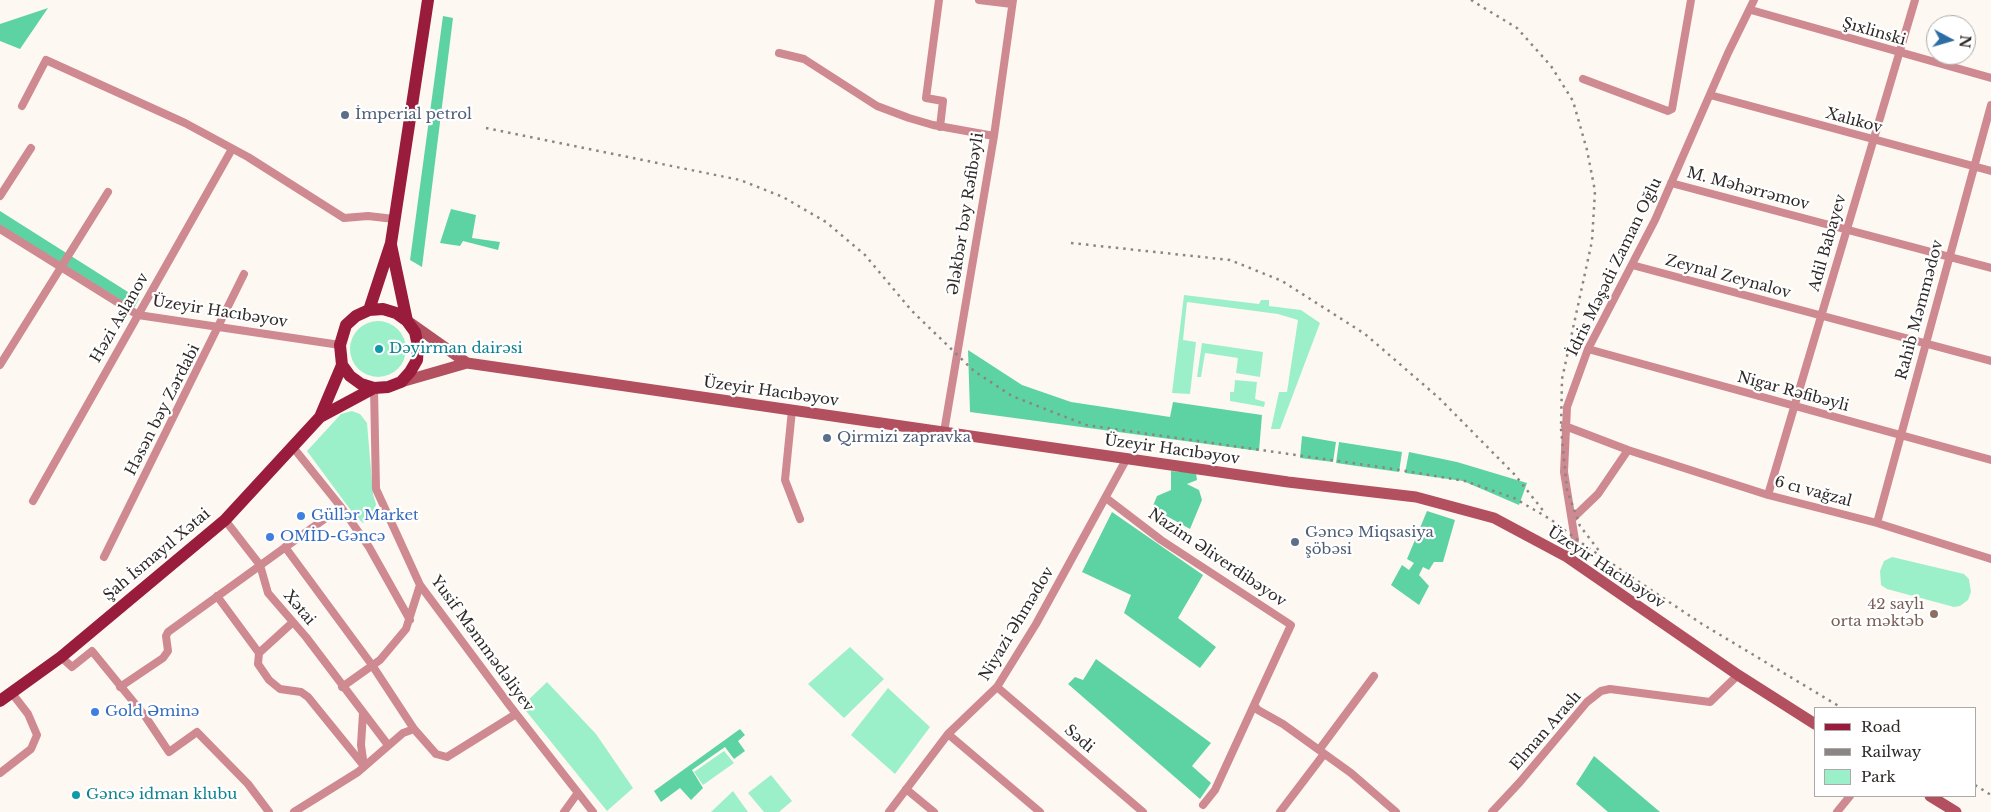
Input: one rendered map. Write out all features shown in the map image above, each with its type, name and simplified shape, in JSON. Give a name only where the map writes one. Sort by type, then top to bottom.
[{"type":"main road","points":[[369,310],[391,243],[428,0]]},
{"type":"main road","points":[[391,243],[407,321],[414,332],[418,346],[414,366],[400,382]]},
{"type":"main road","points":[[383,309],[396,313],[467,363],[388,387],[374,388],[361,384],[350,376],[342,365],[340,344],[346,325],[356,316],[369,310],[383,309]]},
{"type":"main road","name":"Üzeyir Hacıbəyov","points":[[467,363],[1127,458],[1416,497],[1494,518],[1566,557],[1738,675],[1814,723]]},
{"type":"main road","name":"Şah İsmayıl Xətai","points":[[320,417],[342,365]]},
{"type":"main road","name":"Şah İsmayıl Xətai","points":[[0,701],[61,657],[225,520],[320,417],[374,388]]},
{"type":"main road","points":[[1932,797],[1956,812]]},
{"type":"street","points":[[939,0],[926,98],[943,101],[940,126]]},
{"type":"street","points":[[979,0],[1013,2]]},
{"type":"street","points":[[1583,79],[1668,111],[1672,109],[1690,0]]},
{"type":"street","name":"İdris Məşədi Zaman Oğlu","points":[[1566,557],[1575,540],[1564,472],[1567,407],[1588,349],[1632,265],[1754,0]]},
{"type":"street","name":"Adil Babayev","points":[[1768,495],[1915,0]]},
{"type":"street","name":"Ələkbər bəy Rəfibəyli","points":[[944,432],[994,136],[1013,2]]},
{"type":"street","name":"Şıxlinski","points":[[1751,10],[1991,78]]},
{"type":"street","points":[[780,53],[804,58],[877,106],[940,126],[994,136]]},
{"type":"street","points":[[22,106],[46,60],[186,123],[248,156],[344,218],[368,216],[394,219]]},
{"type":"street","name":"Xalıkov","points":[[1710,95],[1873,141],[1991,171]]},
{"type":"street","name":"Rahib Məmmədov","points":[[1877,523],[1991,105]]},
{"type":"street","points":[[0,196],[31,148]]},
{"type":"street","name":"Həzi Aslanov","points":[[33,501],[232,149]]},
{"type":"street","name":"M. Məhərrəmov","points":[[1671,183],[1991,268]]},
{"type":"street","points":[[0,365],[108,192]]},
{"type":"street","name":"Üzeyir Hacıbəyov","points":[[0,229],[138,314],[340,344]]},
{"type":"street","name":"Zeynal Zeynalov","points":[[1632,265],[1991,361]]},
{"type":"street","name":"Həsən bəy Zərdabi","points":[[104,557],[220,327],[244,274]]},
{"type":"street","name":"Nigar Rəfibəyli","points":[[1588,349],[1991,460]]},
{"type":"street","name":"Yusif Məmmədəliyev","points":[[374,388],[376,489],[420,585],[516,714],[593,812]]},
{"type":"street","points":[[792,410],[785,480],[800,519]]},
{"type":"street","name":"6 cı vağzal","points":[[1565,426],[1628,450],[1768,495],[1877,523],[1991,559]]},
{"type":"street","points":[[292,446],[341,507],[369,547],[410,620]]},
{"type":"street","points":[[1572,519],[1598,494],[1628,450]]},
{"type":"street","name":"Niyazi Əhmədov","points":[[888,812],[948,734],[997,687],[1036,624],[1127,458]]},
{"type":"street","name":"Nazim Əliverdibəyov","points":[[1106,498],[1160,540],[1291,625],[1254,704]]},
{"type":"street","points":[[120,687],[163,658],[168,651],[166,636],[168,632],[341,507]]},
{"type":"street","name":"Xətai","points":[[225,520],[260,565],[268,592],[388,744]]},
{"type":"street","points":[[285,547],[372,665],[414,729],[436,754],[447,757],[516,714]]},
{"type":"street","points":[[342,687],[372,665],[396,642],[410,620],[420,585]]},
{"type":"street","points":[[216,596],[259,653],[258,664],[269,680],[280,689],[304,694],[364,766]]},
{"type":"street","points":[[259,653],[293,622]]},
{"type":"street","points":[[61,657],[72,667],[92,650],[145,716],[169,752],[197,732],[248,784],[269,812]]},
{"type":"street","name":"Elman Araslı","points":[[1492,812],[1520,782],[1587,702],[1601,691],[1623,690],[1710,702],[1738,675]]},
{"type":"street","points":[[1280,812],[1374,676]]},
{"type":"street","name":"Sədi","points":[[997,687],[1142,812]]},
{"type":"street","points":[[0,773],[31,749],[37,735],[28,714],[12,692]]},
{"type":"street","points":[[1254,704],[1258,710],[1283,724],[1368,786],[1396,812]]},
{"type":"street","points":[[1203,805],[1214,790],[1254,704]]},
{"type":"street","points":[[364,714],[361,745],[364,766]]},
{"type":"street","points":[[294,812],[364,766],[403,733],[414,729]]},
{"type":"street","points":[[948,734],[1040,812]]},
{"type":"street","points":[[906,789],[934,812]]},
{"type":"street","points":[[564,812],[577,794]]},
{"type":"street","points":[[1837,812],[1849,797]]},
{"type":"green space","points":[[48,8],[20,49],[0,41],[0,24]]},
{"type":"green space","points":[[443,16],[453,18],[422,267],[410,260]]},
{"type":"green space","points":[[451,209],[476,215],[472,238],[500,242],[498,250],[463,241],[460,246],[440,243]]},
{"type":"green space","points":[[0,211],[139,299],[134,308],[0,225]]},
{"type":"green space","points":[[1184,295],[1259,304],[1261,300],[1269,300],[1269,306],[1301,310],[1320,323],[1280,429],[1271,429],[1279,392],[1287,392],[1298,320],[1278,314],[1187,302],[1183,340],[1196,342],[1190,394],[1172,393]]},
{"type":"green space","points":[[378,321],[389,323],[398,329],[404,338],[406,349],[404,360],[398,369],[389,375],[378,377],[367,375],[358,369],[352,360],[350,349],[352,338],[358,329],[367,323]]},
{"type":"green space","points":[[1202,343],[1263,352],[1260,377],[1236,373],[1238,358],[1205,353],[1201,377],[1197,377]]},
{"type":"green space","points":[[968,350],[1022,385],[1071,402],[1170,417],[1173,402],[1262,415],[1259,451],[970,412]]},
{"type":"green space","points":[[1235,380],[1257,382],[1255,399],[1265,402],[1264,407],[1230,401],[1230,392],[1234,392]]},
{"type":"green space","points":[[352,411],[360,414],[367,423],[373,494],[376,504],[373,517],[363,523],[355,516],[307,451],[341,414]]},
{"type":"green space","points":[[1302,436],[1336,442],[1333,462],[1300,458]]},
{"type":"green space","points":[[1339,442],[1402,452],[1399,472],[1336,463]]},
{"type":"green space","points":[[1409,452],[1457,462],[1527,483],[1519,505],[1463,481],[1405,473]]},
{"type":"green space","points":[[1171,471],[1196,473],[1197,480],[1187,484],[1199,490],[1202,500],[1190,529],[1152,508],[1157,496],[1171,490]]},
{"type":"green space","points":[[1427,511],[1455,520],[1443,562],[1434,562],[1429,570],[1423,567],[1419,575],[1429,586],[1419,605],[1391,585],[1402,565],[1409,570],[1414,563],[1407,559]]},
{"type":"green space","points":[[1112,512],[1203,575],[1178,618],[1216,647],[1200,668],[1124,613],[1131,595],[1082,572]]},
{"type":"green space","points":[[1892,557],[1964,574],[1969,579],[1971,592],[1968,600],[1960,606],[1954,607],[1887,589],[1881,585],[1880,571],[1884,561]]},
{"type":"green space","points":[[850,647],[884,679],[844,718],[808,684]]},
{"type":"green space","points":[[1096,659],[1211,743],[1192,766],[1211,783],[1200,799],[1068,684],[1075,677],[1083,680]]},
{"type":"green space","points":[[547,682],[596,734],[633,788],[607,811],[522,706]]},
{"type":"green space","points":[[888,688],[930,727],[895,774],[851,735]]},
{"type":"green space","points":[[740,729],[745,735],[738,741],[745,751],[734,759],[725,747],[692,770],[703,788],[691,800],[680,788],[661,802],[654,791]]},
{"type":"green space","points":[[724,751],[734,763],[703,785],[694,772]]},
{"type":"green space","points":[[1594,756],[1660,812],[1608,812],[1576,784]]},
{"type":"green space","points":[[771,775],[792,801],[779,812],[764,812],[748,793]]},
{"type":"green space","points":[[733,791],[748,812],[711,812]]},
{"type":"railway","points":[[1471,0],[1517,28],[1551,66],[1573,101],[1587,150],[1595,191],[1592,241],[1562,379],[1561,429],[1567,490],[1580,526],[1600,552]]},
{"type":"railway","points":[[486,128],[740,180],[783,197],[826,222],[865,255],[912,311],[974,371],[1012,396],[1086,425],[1465,481],[1514,498],[1550,519],[1587,547],[1702,624],[1840,707]]},
{"type":"railway","points":[[1071,243],[1230,260],[1282,281],[1365,334],[1439,398],[1515,475],[1545,513]]},
{"type":"railway","points":[[1976,786],[1991,795]]},
{"type":"place","name":"İmperial petrol","points":[[345,115]]},
{"type":"place","name":"Dəyirman dairəsi","points":[[379,349]]},
{"type":"place","name":"Qirmizi zapravka","points":[[827,438]]},
{"type":"place","name":"Güllər Market","points":[[301,516]]},
{"type":"place","name":"OMİD-Gəncə","points":[[270,537]]},
{"type":"place","name":"Gəncə Miqsasiya şöbəsi","points":[[1295,542]]},
{"type":"place","name":"42 saylı orta məktəb","points":[[1934,614]]},
{"type":"place","name":"Gold Əminə","points":[[95,712]]},
{"type":"place","name":"Gəncə idman klubu","points":[[76,795]]}]
